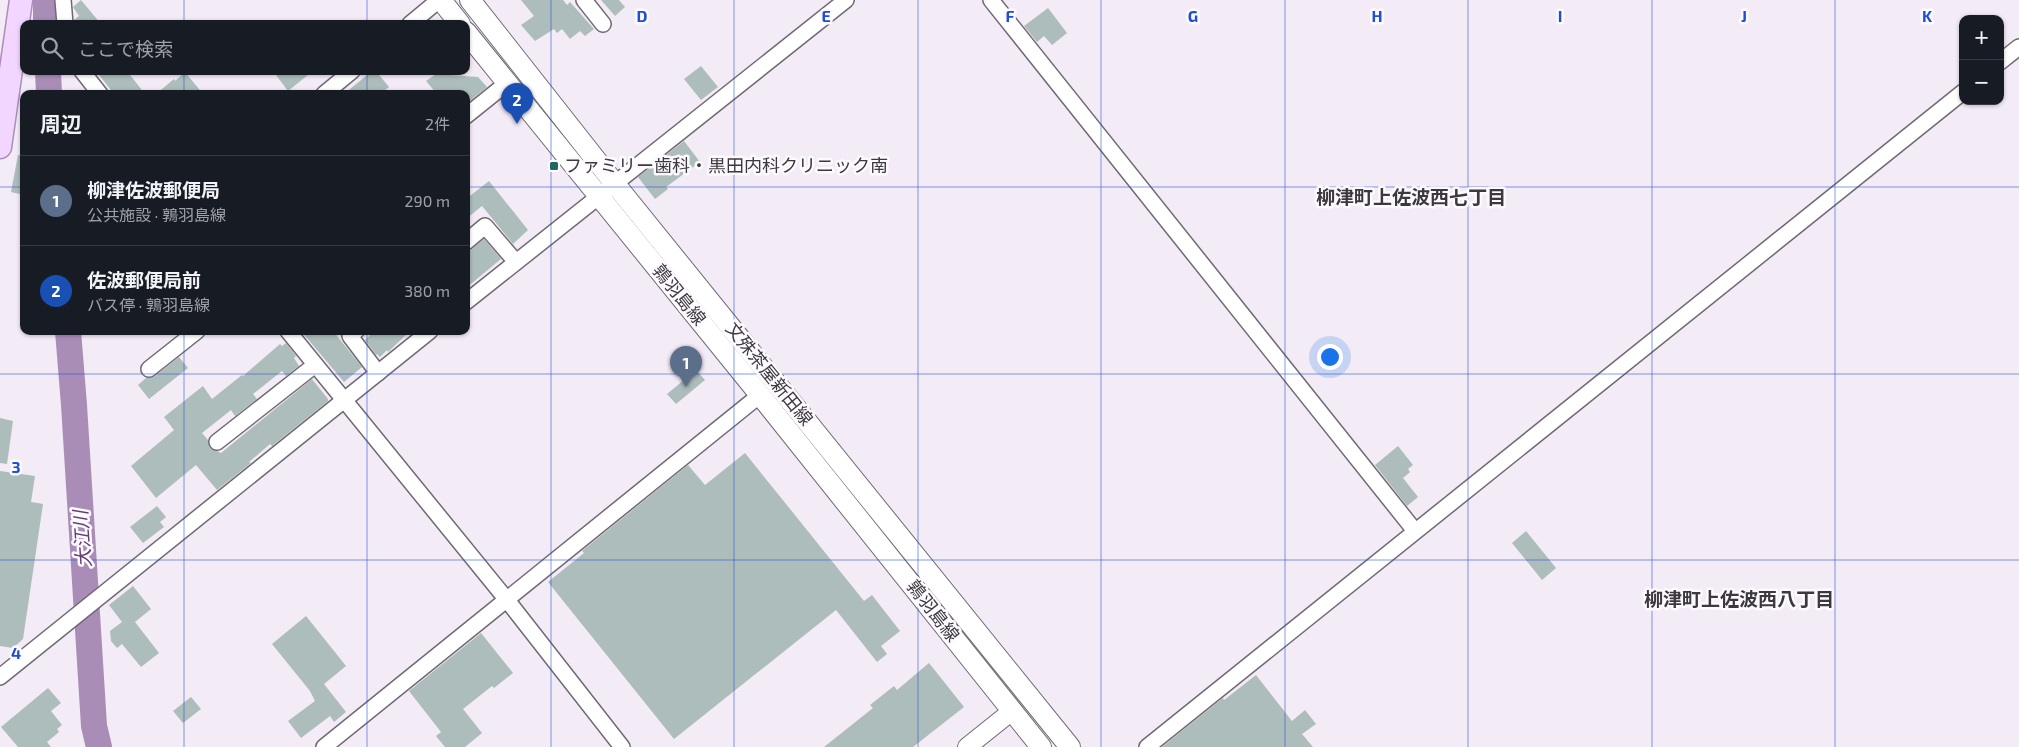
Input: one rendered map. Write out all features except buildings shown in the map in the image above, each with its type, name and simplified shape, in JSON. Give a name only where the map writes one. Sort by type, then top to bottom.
[{"type":"main road","points":[[0,147],[6,68],[21,0]]},
{"type":"main road","points":[[440,0],[457,20]]},
{"type":"main road","name":"文殊茶屋新田線","points":[[470,0],[615,184],[1070,747]]},
{"type":"main road","name":"鶉羽島線","points":[[470,37],[760,395],[1041,747]]},
{"type":"street","points":[[63,0],[65,20]]},
{"type":"street","points":[[415,20],[440,0]]},
{"type":"street","points":[[584,0],[603,24]]},
{"type":"street","points":[[470,299],[846,0]]},
{"type":"street","points":[[991,0],[1415,531]]},
{"type":"street","points":[[2003,60],[2019,47]]},
{"type":"street","points":[[85,75],[97,90]]},
{"type":"street","points":[[329,90],[347,75]]},
{"type":"street","points":[[470,113],[507,83]]},
{"type":"street","points":[[1147,747],[1959,95]]},
{"type":"street","points":[[470,239],[485,226],[516,262]]},
{"type":"street","points":[[149,369],[192,335]]},
{"type":"street","points":[[291,335],[506,600],[622,747]]},
{"type":"street","points":[[351,335],[350,336],[378,373]]},
{"type":"street","points":[[0,677],[425,335]]},
{"type":"street","points":[[217,442],[315,365]]},
{"type":"street","points":[[324,747],[760,395]]},
{"type":"street","points":[[967,747],[1012,711]]},
{"type":"waterway","name":"大江川","points":[[46,0],[46,20]]},
{"type":"waterway","name":"大江川","points":[[48,75],[49,90]]},
{"type":"waterway","name":"大江川","points":[[68,335],[94,726],[99,747]]},
{"type":"place","name":"佐波郵便局前","points":[[517,124]]},
{"type":"place","name":"ファミリー歯科・黒田内科クリニック南","points":[[554,166]]},
{"type":"place","name":"柳津佐波郵便局","points":[[686,387]]},
{"type":"district","name":"柳津町上佐波西七丁目","points":[[1411,197]]},
{"type":"district","name":"柳津町上佐波西八丁目","points":[[1739,599]]}]
